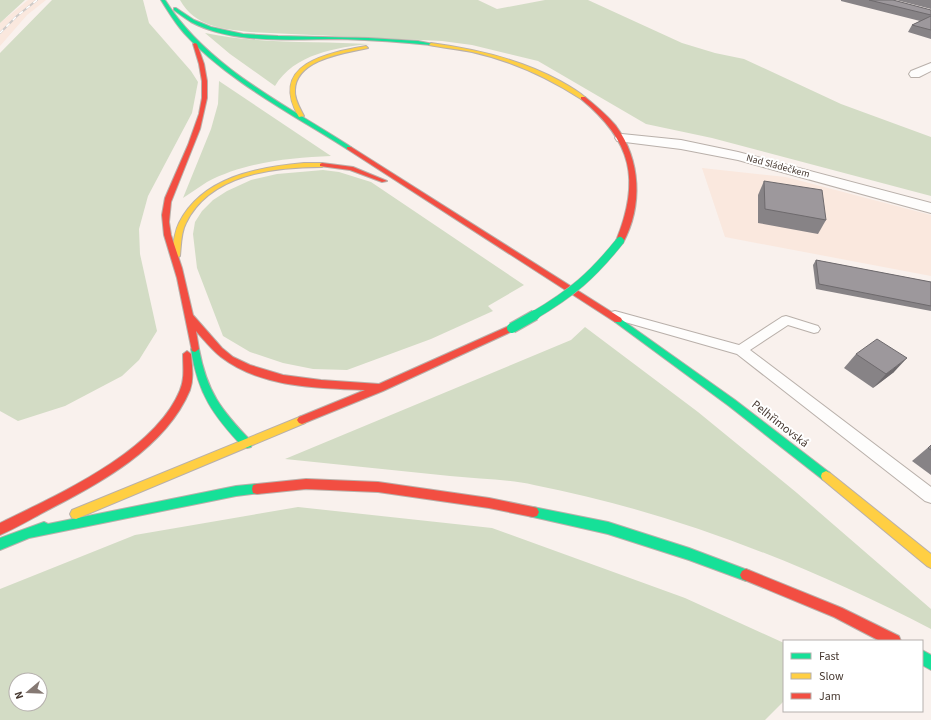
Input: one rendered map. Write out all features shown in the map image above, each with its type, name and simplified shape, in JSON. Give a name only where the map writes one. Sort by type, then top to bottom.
[{"type":"main road","points":[[164,0],[175,20],[194,42],[238,77],[455,214]]},
{"type":"main road","points":[[0,544],[247,444],[380,388],[512,328],[548,308],[576,288],[602,264],[620,241],[628,226],[632,209],[634,179],[630,158],[622,138],[606,117],[593,104],[555,79],[533,69],[494,56],[430,44],[380,39],[274,36],[227,32],[195,23],[178,12],[164,0]]},
{"type":"main road","points":[[194,42],[206,75],[206,99],[203,114],[169,197],[165,212],[165,228],[176,261],[190,317],[196,355],[206,393],[215,410],[247,444]]},
{"type":"main road","points":[[301,116],[292,93],[293,82],[299,74],[314,62],[332,54],[366,47],[404,44],[430,44]]},
{"type":"main road","points":[[176,261],[178,234],[184,219],[195,203],[224,184],[253,173],[275,168],[313,165],[345,167],[357,170],[390,183],[455,214]]},
{"type":"main road","name":"Pelhřimovská","points":[[455,214],[608,313],[654,345],[811,464],[931,562]]},
{"type":"main road","points":[[190,317],[219,349],[231,359],[252,369],[269,375],[297,381],[380,388]]},
{"type":"main road","points":[[0,529],[104,472],[143,444],[170,418],[185,393],[190,317]]},
{"type":"main road","points":[[30,533],[236,490],[306,484],[378,487],[489,503],[608,528],[689,554],[787,591],[838,612],[892,640]]},
{"type":"street","points":[[916,74],[931,66]]},
{"type":"street","name":"Nad Sládečkem","points":[[622,138],[686,144],[753,159],[931,208]]},
{"type":"lane","points":[[608,313],[741,350],[931,496]]},
{"type":"lane","points":[[741,350],[786,320],[814,329]]},
{"type":"shaded area","points":[[28,0],[46,0],[27,15],[0,46],[0,23]]},
{"type":"shaded area","points":[[702,168],[786,177],[931,215],[931,276],[725,237]]},
{"type":"green space","points":[[0,0],[25,0],[0,23]]},
{"type":"green space","points":[[52,0],[143,0],[149,23],[191,71],[198,82],[192,113],[148,196],[139,229],[140,254],[157,331],[139,360],[122,376],[65,406],[18,421],[0,411],[0,53]]},
{"type":"green space","points":[[180,0],[478,0],[497,9],[545,0],[588,0],[682,43],[715,53],[744,59],[841,104],[931,137],[931,196],[712,138],[646,124],[538,61],[472,45],[442,41],[230,30],[210,25],[193,16]]},
{"type":"green space","points":[[205,33],[225,37],[266,41],[371,44],[344,47],[317,54],[305,59],[293,66],[283,75],[275,86],[230,54]]},
{"type":"green space","points":[[219,81],[331,156],[267,162],[236,170],[207,182],[183,198],[211,129],[218,104]]},
{"type":"green space","points":[[323,170],[339,172],[371,182],[524,285],[488,306],[493,311],[431,339],[347,370],[313,369],[283,363],[250,352],[223,336],[197,268],[193,234],[195,222],[202,211],[213,200],[227,191],[251,180],[277,174]]},
{"type":"green space","points":[[585,327],[698,412],[797,493],[931,609],[931,629],[883,605],[787,562],[687,525],[586,496],[513,481],[285,459],[571,340]]},
{"type":"green space","points":[[298,507],[492,528],[685,598],[783,643],[783,702],[765,720],[0,720],[0,589],[135,535]]},
{"type":"building","points":[[869,0],[893,0],[931,10],[931,15]]},
{"type":"building","points":[[931,16],[931,30],[912,25]]},
{"type":"building","points":[[764,181],[822,190],[826,220],[765,209]]},
{"type":"building","points":[[816,260],[931,282],[931,306],[819,284]]},
{"type":"building","points":[[877,339],[907,358],[886,374],[856,354]]},
{"type":"railway","points":[[0,33],[17,16],[37,0]]},
{"type":"traffic: fast","points":[[163,0],[184,31],[225,68],[349,148]]},
{"type":"traffic: fast","points":[[175,9],[193,21],[209,28],[243,35],[278,38],[393,40],[431,44]]},
{"type":"traffic: fast","points":[[512,328],[554,304],[574,290],[596,270],[620,241]]},
{"type":"traffic: fast","points":[[618,320],[732,403],[826,476]]},
{"type":"traffic: fast","points":[[195,349],[201,378],[212,401],[227,422],[247,444]]},
{"type":"traffic: fast","points":[[30,533],[236,491],[257,489]]},
{"type":"traffic: fast","points":[[533,512],[608,528],[689,554],[746,575]]},
{"type":"traffic: fast","points":[[0,544],[44,527]]},
{"type":"traffic: fast","points":[[923,658],[931,663]]},
{"type":"traffic: slow","points":[[431,44],[471,50],[530,68],[583,98]]},
{"type":"traffic: slow","points":[[301,116],[296,107],[292,93],[294,79],[300,71],[310,64],[333,54],[366,47]]},
{"type":"traffic: slow","points":[[176,256],[182,223],[192,207],[207,194],[224,183],[263,170],[304,165],[322,165]]},
{"type":"traffic: slow","points":[[76,514],[302,420]]},
{"type":"traffic: slow","points":[[826,476],[931,562]]},
{"type":"traffic: jam","points":[[195,44],[202,64],[205,81],[202,114],[166,206],[165,222],[167,235],[183,288],[195,349]]},
{"type":"traffic: jam","points":[[583,98],[600,112],[614,127],[624,144],[630,162],[633,181],[633,200],[628,220],[620,241]]},
{"type":"traffic: jam","points":[[349,148],[618,320]]},
{"type":"traffic: jam","points":[[322,165],[351,168],[384,181]]},
{"type":"traffic: jam","points":[[190,317],[208,340],[224,355],[247,368],[283,379],[302,382],[377,387]]},
{"type":"traffic: jam","points":[[302,420],[380,388],[512,328]]},
{"type":"traffic: jam","points":[[0,529],[77,489],[105,472],[132,453],[155,434],[174,412],[185,390],[187,377],[187,354]]},
{"type":"traffic: jam","points":[[257,489],[306,484],[378,487],[489,503],[533,512]]},
{"type":"traffic: jam","points":[[746,575],[838,612],[892,640]]}]
